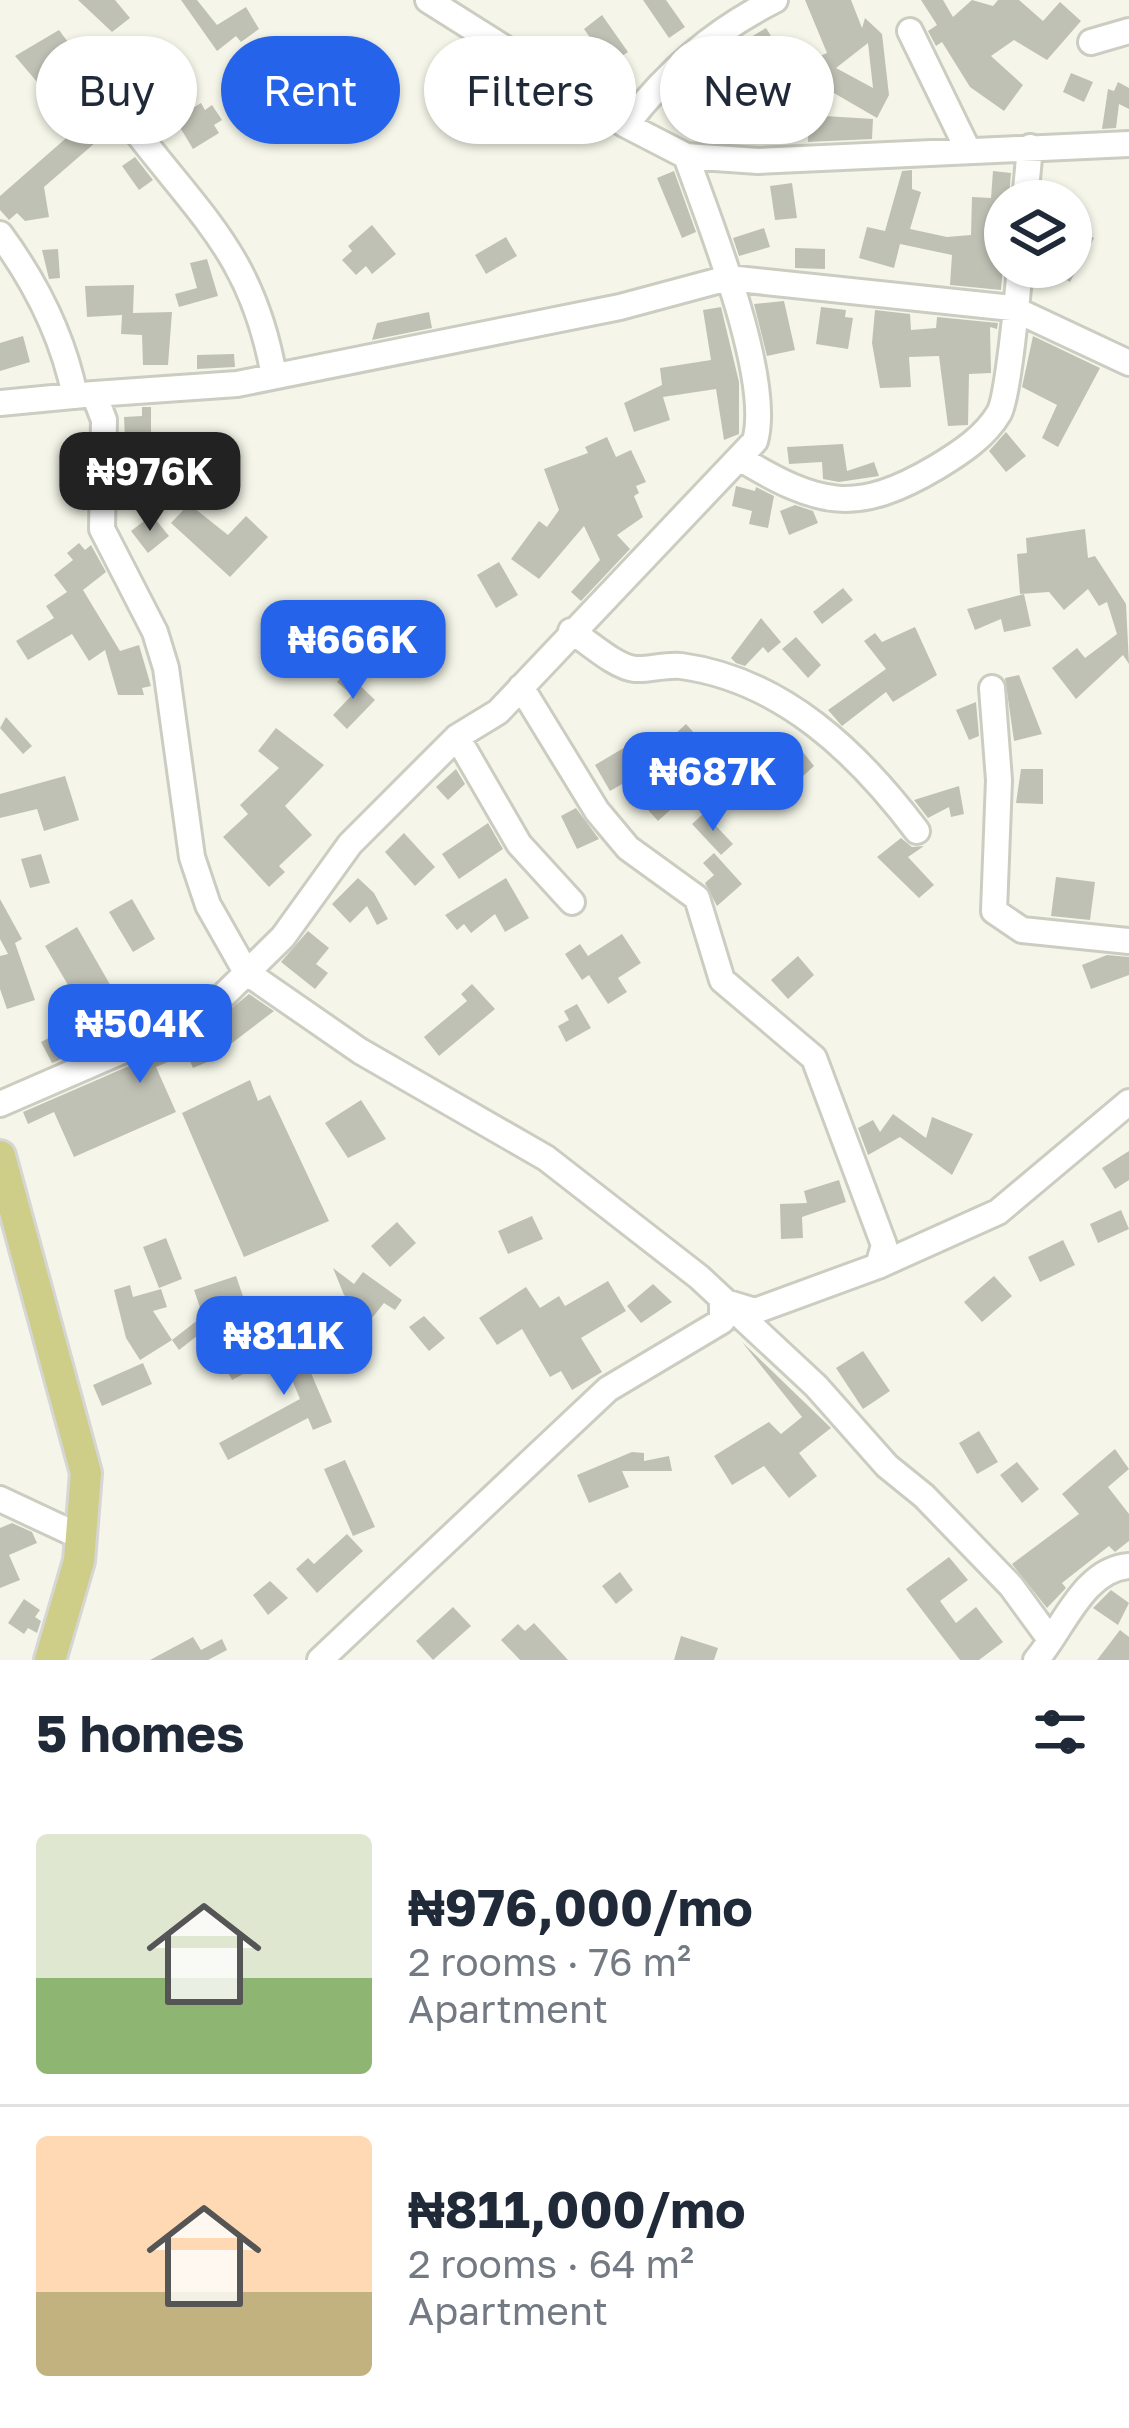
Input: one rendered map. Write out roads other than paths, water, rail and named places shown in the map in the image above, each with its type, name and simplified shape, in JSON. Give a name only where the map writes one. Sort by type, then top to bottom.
[{"type":"main road","points":[[0,1156],[80,1436],[86,1473],[80,1550],[50,1660]]},
{"type":"main road","points":[[70,1660],[87,1591],[80,1550]]},
{"type":"street","points":[[428,0],[465,8],[504,36]]},
{"type":"street","points":[[636,113],[680,61],[729,23],[775,0]]},
{"type":"street","points":[[910,31],[968,151]]},
{"type":"street","points":[[1091,42],[1129,31]]},
{"type":"street","points":[[636,130],[686,156],[758,161],[1129,144]]},
{"type":"street","points":[[147,144],[222,236],[265,327],[274,376]]},
{"type":"street","points":[[1027,180],[1030,147]]},
{"type":"street","points":[[0,1104],[189,1022],[283,937],[350,844],[457,737],[498,712],[688,507],[741,459],[760,422],[743,322],[686,156]]},
{"type":"street","points":[[0,234],[29,274],[85,395],[104,420],[102,529],[155,632],[176,724],[192,856],[208,905],[246,972],[360,1052],[546,1158],[722,1301],[816,1385],[886,1466],[1011,1586],[1042,1649],[1082,1595],[1117,1567],[1129,1566]]},
{"type":"street","points":[[0,403],[274,376],[620,307],[728,278],[1012,308],[1129,363]]},
{"type":"street","points":[[741,459],[783,484],[860,502],[899,489],[960,453],[1000,412],[1016,288]]},
{"type":"street","points":[[572,632],[631,669],[680,666],[740,684],[829,730],[856,754],[917,831]]},
{"type":"street","points":[[521,687],[597,811],[628,848],[697,898],[722,980],[814,1058],[884,1245],[878,1266]]},
{"type":"street","points":[[992,688],[999,780],[994,911],[1022,930],[1129,941]]},
{"type":"street","points":[[457,737],[518,844],[572,902]]},
{"type":"street","points":[[722,1301],[754,1312],[878,1266],[998,1212],[1129,1102]]},
{"type":"street","points":[[320,1660],[608,1388],[722,1321],[722,1301]]},
{"type":"street","points":[[0,1499],[80,1550]]}]
